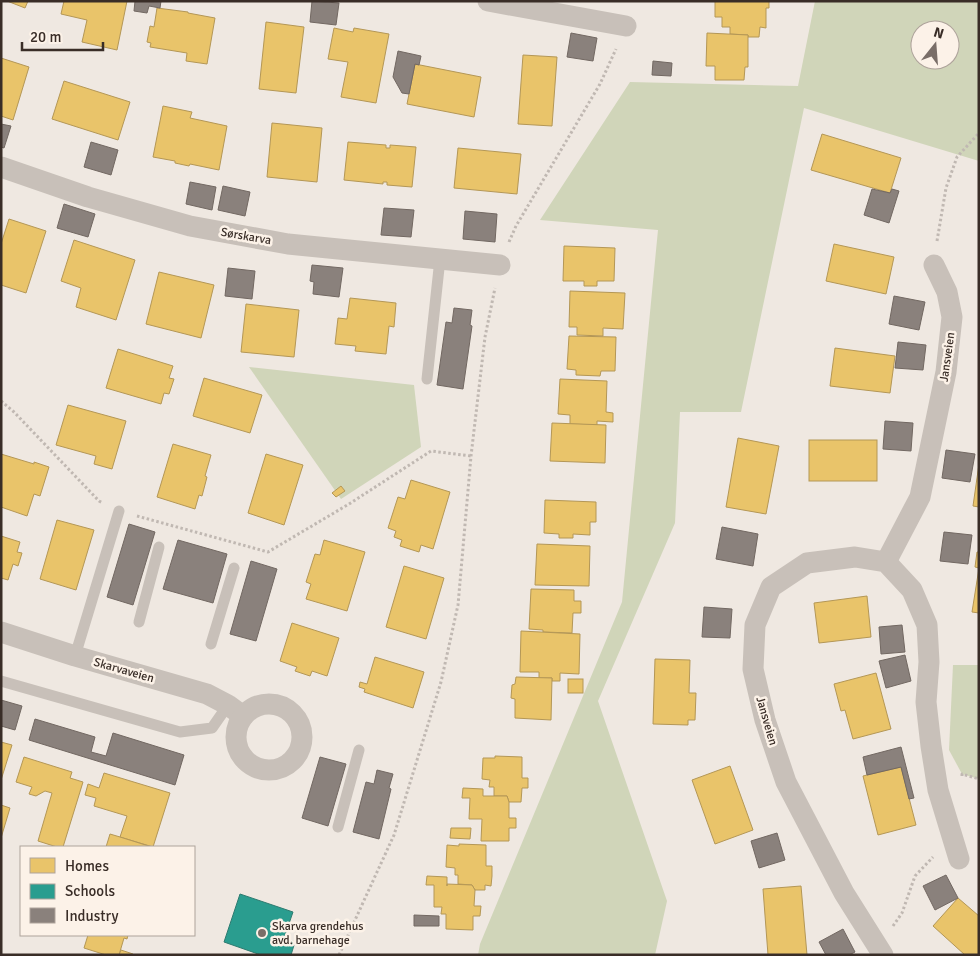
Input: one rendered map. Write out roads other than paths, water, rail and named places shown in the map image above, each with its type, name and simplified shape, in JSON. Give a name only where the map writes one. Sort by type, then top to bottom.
[{"type":"street","points":[[488,1],[626,26]]},
{"type":"street","name":"Sørskarva","points":[[1,167],[88,197],[190,226],[288,244],[500,265]]},
{"type":"street","name":"Jansveien","points":[[880,951],[844,893],[786,782],[765,720],[754,669],[755,625],[770,588],[808,564],[856,557],[886,562],[920,497],[946,372],[952,317],[947,292],[934,265]]},
{"type":"street","points":[[886,562],[912,590],[926,625],[930,662],[926,702],[930,737],[938,790],[959,859]]},
{"type":"street","name":"Skarvaveien","points":[[1,632],[75,656],[206,694],[235,711]]},
{"type":"lane","points":[[427,379],[440,259]]},
{"type":"lane","points":[[75,656],[119,511]]},
{"type":"lane","points":[[138,622],[159,547]]},
{"type":"lane","points":[[211,644],[234,568]]},
{"type":"lane","points":[[1,681],[180,732],[212,728],[235,711]]},
{"type":"lane","points":[[338,827],[358,750]]},
{"type":"place","name":"Skarva grendehus avd. barnehage","points":[[262,933]]}]
